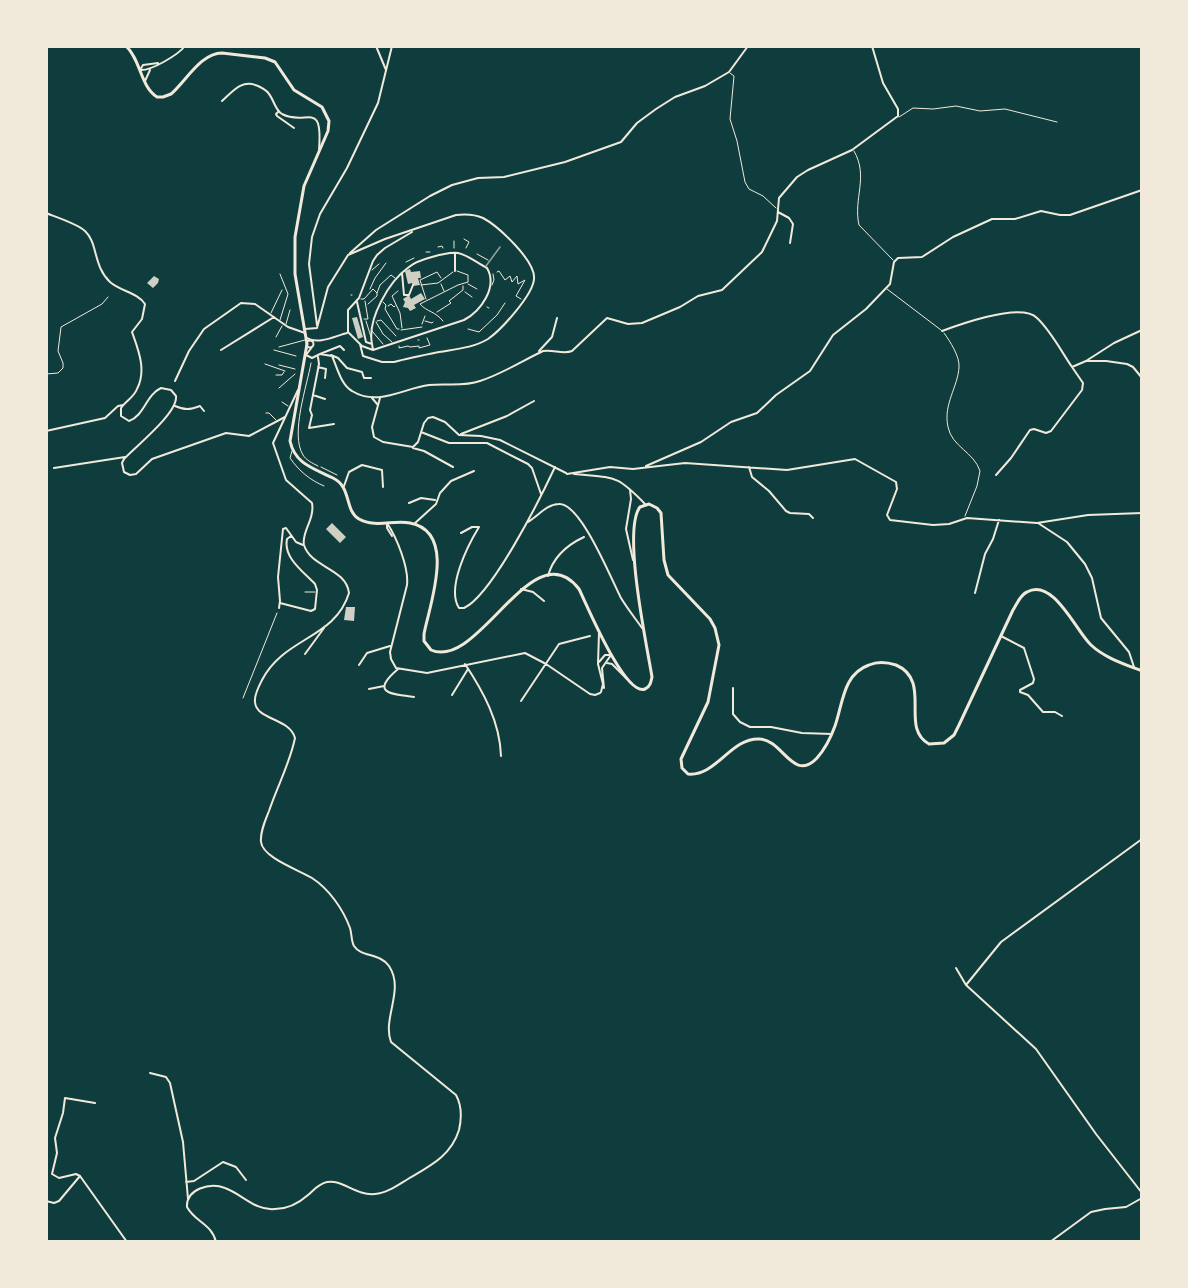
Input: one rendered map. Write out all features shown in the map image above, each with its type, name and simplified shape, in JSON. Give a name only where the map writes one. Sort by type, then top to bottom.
[{"type":"main road","points":[[126,46],[136,59],[152,94],[163,97],[172,93],[204,60],[213,54],[222,53],[270,59],[278,65],[296,92],[319,105],[328,115],[329,129],[303,189],[295,246],[295,274],[307,337],[306,355],[290,429],[290,441],[295,455],[304,464],[344,486],[354,514],[360,519],[376,523],[414,524],[430,537],[437,558],[438,574],[424,634],[424,641],[431,650],[445,653],[465,644],[533,581],[548,576],[564,577],[574,583],[611,655],[630,682],[642,690],[648,687],[652,681],[635,567],[635,517],[639,508],[645,504],[656,506],[661,513],[666,571],[673,582],[710,619],[719,645],[707,704],[681,759],[684,771],[691,775],[699,773],[740,744],[756,739],[773,743],[793,763],[805,765],[810,763],[819,756],[832,734],[844,691],[850,679],[867,665],[885,663],[901,668],[911,679],[916,698],[916,725],[920,736],[929,744],[944,743],[957,730],[1013,610],[1028,591],[1040,590],[1049,594],[1096,649],[1142,671]]},
{"type":"street","points":[[140,70],[145,71],[177,54],[185,46]]},
{"type":"street","points":[[376,46],[386,70]]},
{"type":"street","points":[[317,327],[309,264],[312,237],[320,214],[347,168],[373,115],[392,46]]},
{"type":"street","points":[[307,337],[317,327],[328,287],[348,255],[374,232],[419,202],[463,181],[507,176],[579,159],[618,144],[626,139],[637,123],[656,109],[728,72],[748,46]]},
{"type":"street","points":[[328,355],[332,356],[348,388],[369,396],[387,397],[427,385],[472,384],[509,369],[539,352],[572,351],[606,318],[628,324],[641,324],[680,307],[698,296],[721,291],[762,252],[776,225],[780,195],[800,175],[853,149],[897,118],[898,109],[884,85],[872,46]]},
{"type":"street","points":[[136,59],[141,64],[147,65]]},
{"type":"street","points":[[140,70],[142,66],[162,62]]},
{"type":"street","points":[[145,81],[146,74],[154,66]]},
{"type":"street","points":[[222,101],[240,85],[250,84],[267,91],[278,111],[292,117],[310,117],[316,120],[320,130],[319,151]]},
{"type":"street","points":[[278,111],[277,116],[294,128]]},
{"type":"street","points":[[644,468],[701,442],[731,422],[761,410],[776,395],[810,371],[833,335],[866,309],[886,289],[892,280],[894,261],[901,257],[922,257],[953,237],[992,219],[1015,219],[1040,211],[1062,216],[1070,215],[1142,190]]},
{"type":"street","points":[[778,211],[789,218],[793,224],[790,243]]},
{"type":"street","points":[[46,213],[85,231],[93,246],[99,270],[111,283],[143,300],[146,308],[140,322],[132,332],[140,356],[140,381],[135,393],[105,418],[46,431]]},
{"type":"street","points":[[348,255],[389,238],[464,214],[477,216],[489,222],[533,267],[532,290],[499,330],[489,339],[475,346],[394,362],[382,362],[363,356],[360,344]]},
{"type":"street","points":[[373,350],[371,329],[377,308],[402,273],[422,260],[455,253],[465,255],[487,268],[491,280],[487,295],[478,310],[464,320],[373,350],[360,344],[348,332],[348,310],[358,299],[373,261],[382,250],[412,231]]},
{"type":"street","points":[[455,253],[455,271]]},
{"type":"street","points":[[402,273],[404,295],[409,295],[413,285]]},
{"type":"street","points":[[358,299],[360,320],[366,342],[372,344]]},
{"type":"street","points":[[175,381],[199,335],[238,305],[255,304],[284,325],[320,341]]},
{"type":"street","points":[[942,331],[984,317],[1029,313],[1038,319],[1083,382],[1082,390],[1051,431],[1046,433],[1034,429],[1029,430],[1010,460],[996,475]]},
{"type":"street","points":[[221,350],[274,317]]},
{"type":"street","points":[[539,352],[552,337],[557,318]]},
{"type":"street","points":[[1072,367],[1142,330]]},
{"type":"street","points":[[344,350],[340,346],[312,358],[306,355],[320,341],[348,332]]},
{"type":"street","points":[[307,337],[308,346],[313,346]]},
{"type":"street","points":[[307,337],[313,342],[313,346]]},
{"type":"street","points":[[319,356],[328,355],[338,358],[347,368],[362,372],[364,378],[371,378]]},
{"type":"street","points":[[319,356],[309,428],[334,424]]},
{"type":"street","points":[[1086,361],[1128,364],[1142,378]]},
{"type":"street","points":[[318,367],[326,369],[325,378]]},
{"type":"street","points":[[123,405],[121,416],[132,421],[153,393],[161,388],[174,392],[176,400],[167,415],[126,456],[122,469],[127,474],[133,475],[148,460],[158,456],[226,433],[249,436],[285,417]]},
{"type":"street","points":[[298,390],[273,443],[286,480],[313,505],[313,514],[304,537],[305,546]]},
{"type":"street","points":[[313,395],[325,399]]},
{"type":"street","points":[[369,396],[378,406]]},
{"type":"street","points":[[379,397],[372,428],[374,437],[382,442],[424,451],[453,467]]},
{"type":"street","points":[[378,406],[387,397]]},
{"type":"street","points":[[459,435],[507,416],[534,400]]},
{"type":"street","points":[[174,406],[184,410],[192,410],[200,406],[204,411]]},
{"type":"street","points":[[410,448],[416,445],[425,421],[433,417],[445,422],[459,435],[500,440],[567,474],[611,477],[621,481],[645,504]]},
{"type":"street","points":[[421,432],[449,443],[487,443],[505,451],[532,468],[541,495]]},
{"type":"street","points":[[54,468],[126,456]]},
{"type":"street","points":[[567,474],[610,467],[628,469],[690,463],[789,470],[855,459],[896,482],[897,489],[887,515],[890,520],[937,525],[951,524],[964,518],[1038,523],[1088,515],[1142,513]]},
{"type":"street","points":[[344,486],[349,472],[362,465],[381,469],[384,485]]},
{"type":"street","points":[[461,533],[472,527],[479,527],[468,545],[455,581],[456,605],[464,609],[483,592],[527,524],[555,467]]},
{"type":"street","points":[[749,467],[752,477],[771,493],[787,512],[809,513],[813,518]]},
{"type":"street","points":[[414,524],[436,504],[440,493],[451,481],[474,471]]},
{"type":"street","points":[[628,487],[631,496],[626,528],[635,567]]},
{"type":"street","points":[[409,503],[421,498],[436,500]]},
{"type":"street","points":[[527,524],[543,511],[559,504],[564,504],[573,510],[589,534],[620,597],[643,628],[645,636]]},
{"type":"street","points":[[536,506],[537,511],[543,511]]},
{"type":"street","points":[[975,593],[985,554],[999,520]]},
{"type":"street","points":[[376,523],[391,532]]},
{"type":"street","points":[[387,523],[387,528],[391,532],[404,563],[408,582],[390,657],[398,669],[423,673],[521,653],[532,655],[590,694],[595,695],[600,693],[605,686],[601,670],[611,655]]},
{"type":"street","points":[[391,532],[397,523]]},
{"type":"street","points":[[1038,523],[1067,542],[1085,564],[1092,578],[1101,618],[1128,651],[1134,669]]},
{"type":"street","points":[[279,608],[278,577],[284,528],[286,528],[298,544],[305,546],[316,559],[342,578],[349,589],[348,597],[340,612],[324,628],[305,654]]},
{"type":"street","points":[[280,603],[312,611],[316,606],[315,584],[291,558],[286,549],[287,539],[291,536]]},
{"type":"street","points":[[548,576],[557,557],[570,544],[584,537]]},
{"type":"street","points":[[521,590],[533,592],[544,601]]},
{"type":"street","points":[[597,627],[599,668],[603,684],[600,693]]},
{"type":"street","points":[[188,1199],[198,1189],[221,1186],[260,1207],[271,1210],[286,1208],[328,1182],[337,1182],[362,1193],[380,1193],[436,1163],[448,1152],[456,1140],[462,1118],[461,1105],[451,1090],[392,1042],[389,1029],[394,984],[390,968],[384,961],[355,947],[346,920],[324,888],[308,876],[266,853],[261,844],[265,822],[295,738],[289,727],[258,709],[255,705],[256,696],[268,670],[285,652],[324,628]]},
{"type":"street","points":[[521,701],[560,643],[590,636]]},
{"type":"street","points":[[1001,636],[1024,648],[1034,679],[1033,683],[1020,692],[1028,695],[1043,712],[1055,712],[1062,716]]},
{"type":"street","points":[[359,665],[367,653],[392,645]]},
{"type":"street","points":[[599,668],[602,658],[611,655]]},
{"type":"street","points":[[465,664],[483,693],[496,728],[501,756]]},
{"type":"street","points":[[604,664],[612,664],[630,682]]},
{"type":"street","points":[[384,686],[386,680],[398,669]]},
{"type":"street","points":[[452,694],[468,669]]},
{"type":"street","points":[[369,689],[384,686]]},
{"type":"street","points":[[384,686],[391,694],[414,697]]},
{"type":"street","points":[[733,688],[734,714],[744,725],[802,733],[832,734]]},
{"type":"street","points":[[966,985],[1001,942],[1142,839]]},
{"type":"street","points":[[956,968],[966,985],[1036,1049],[1090,1126],[1141,1191]]},
{"type":"street","points":[[150,1073],[166,1077],[170,1083],[183,1142],[188,1210],[211,1229],[216,1242]]},
{"type":"street","points":[[95,1103],[65,1098],[56,1136],[57,1154],[52,1174],[59,1178],[76,1174],[80,1176],[127,1242]]},
{"type":"street","points":[[186,1182],[194,1181],[222,1162],[236,1167],[246,1180]]},
{"type":"street","points":[[46,1201],[54,1203],[59,1201],[80,1176]]},
{"type":"street","points":[[1050,1242],[1091,1212],[1126,1207],[1142,1198]]},
{"type":"lane","points":[[728,72],[735,78],[730,118],[745,182],[749,189],[762,194],[778,211]]},
{"type":"lane","points":[[897,118],[913,108],[933,109],[956,106],[980,111],[1006,109],[1029,117],[1057,122]]},
{"type":"lane","points":[[853,149],[862,173],[858,203],[859,225],[894,261]]},
{"type":"lane","points":[[364,299],[386,263]]},
{"type":"lane","points":[[370,269],[373,270],[379,264]]},
{"type":"lane","points":[[420,283],[441,281],[455,271],[468,275],[467,283],[458,285],[420,304],[436,313],[443,321]]},
{"type":"lane","points":[[420,283],[437,272],[444,292]]},
{"type":"lane","points":[[279,322],[288,294],[280,274]]},
{"type":"lane","points":[[487,295],[494,280],[493,274]]},
{"type":"lane","points":[[366,305],[377,296],[376,292],[380,285],[391,275],[397,279]]},
{"type":"lane","points":[[420,283],[427,300]]},
{"type":"lane","points":[[467,283],[477,289]]},
{"type":"lane","points":[[463,285],[463,290]]},
{"type":"lane","points":[[370,291],[373,289],[376,292]]},
{"type":"lane","points":[[886,289],[942,331],[959,365],[947,413],[948,428],[953,441],[972,457],[980,471],[977,486],[964,518]]},
{"type":"lane","points":[[270,315],[282,290]]},
{"type":"lane","points":[[463,290],[472,297]]},
{"type":"lane","points":[[436,313],[451,303],[449,301],[463,290]]},
{"type":"lane","points":[[398,291],[392,296],[399,309],[401,329]]},
{"type":"lane","points":[[358,299],[364,299]]},
{"type":"lane","points":[[360,320],[368,319],[364,299]]},
{"type":"lane","points":[[381,301],[386,305],[385,309],[397,329],[422,327]]},
{"type":"lane","points":[[388,306],[397,305]]},
{"type":"lane","points":[[276,337],[290,310]]},
{"type":"lane","points":[[365,319],[371,338]]},
{"type":"lane","points":[[393,342],[383,334],[375,321],[381,320],[396,336]]},
{"type":"lane","points":[[371,329],[385,346]]},
{"type":"lane","points":[[279,346],[307,337]]},
{"type":"lane","points":[[274,350],[296,356]]},
{"type":"lane","points":[[264,364],[285,371],[282,375],[276,375]]},
{"type":"lane","points":[[279,365],[295,369]]},
{"type":"lane","points":[[279,388],[295,374]]},
{"type":"lane","points":[[282,402],[289,407]]},
{"type":"lane","points":[[266,413],[277,421]]},
{"type":"lane","points":[[292,450],[291,458],[294,463],[309,479],[324,486]]},
{"type":"lane","points":[[305,592],[317,592]]},
{"type":"path","points":[[464,239],[469,242],[466,248]]},
{"type":"path","points":[[454,242],[455,253]]},
{"type":"path","points":[[438,247],[443,248]]},
{"type":"path","points":[[477,254],[488,260]]},
{"type":"path","points":[[406,261],[414,258]]},
{"type":"path","points":[[493,274],[499,271],[506,280],[510,276],[512,282],[518,276],[518,284],[525,280],[516,296],[523,301]]},
{"type":"path","points":[[46,374],[57,373],[63,368],[58,351],[61,327],[102,304],[108,297]]},
{"type":"path","points":[[468,329],[479,332],[506,303]]},
{"type":"path","points":[[418,326],[425,316]]},
{"type":"path","points":[[424,320],[433,322]]},
{"type":"path","points":[[399,346],[399,348],[419,346],[419,348],[430,345],[427,338]]},
{"type":"path","points":[[243,698],[279,608]]},
{"type":"building","points":[[410,269],[411,272],[420,271],[421,278],[418,278],[420,285],[408,284],[405,271]]},
{"type":"building","points":[[154,276],[159,279],[153,288],[147,283]]},
{"type":"building","points":[[421,293],[425,299],[414,305],[416,308],[410,311],[403,307],[405,302],[403,299],[409,295],[411,299]]},
{"type":"building","points":[[357,317],[363,337],[358,339],[352,318]]},
{"type":"building","points":[[332,523],[346,537],[340,543],[326,529]]},
{"type":"building","points":[[346,607],[355,607],[354,621],[344,620]]},
{"type":"railway","points":[[486,266],[500,247]]}]
